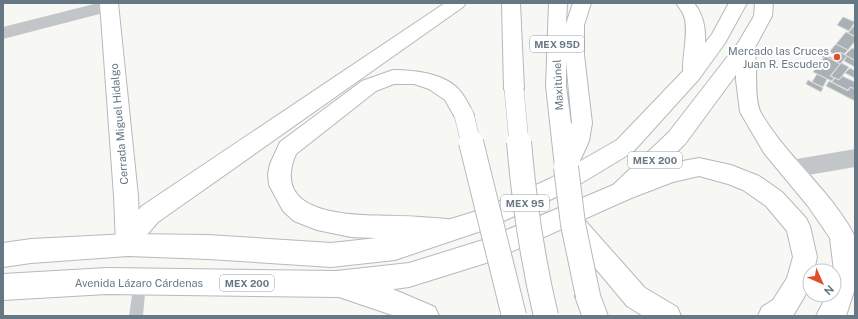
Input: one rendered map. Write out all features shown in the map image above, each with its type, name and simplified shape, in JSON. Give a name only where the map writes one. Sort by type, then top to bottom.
[{"type":"main road","points":[[128,245],[136,229],[150,214],[457,3]]},
{"type":"main road","name":"MEX 95","points":[[511,3],[514,89],[523,194],[536,270],[546,316]]},
{"type":"main road","name":"Maxitúnel","points":[[558,3],[556,86],[573,224],[592,306]]},
{"type":"main road","points":[[566,167],[578,141],[582,123],[575,55],[575,25],[582,3]]},
{"type":"main road","points":[[684,3],[691,9],[697,31],[692,74]]},
{"type":"main road","name":"MEX 200","points":[[3,255],[31,251],[128,245],[208,247],[331,255],[396,248],[484,219],[557,186],[625,146],[692,74],[719,38],[738,3]]},
{"type":"main road","name":"MEX 200","points":[[621,192],[677,138],[746,48],[763,16],[764,3]]},
{"type":"main road","name":"Cerrada Miguel Hidalgo","points":[[109,4],[126,196],[128,245]]},
{"type":"main road","points":[[746,48],[746,80],[750,112],[772,147],[816,198],[842,235],[846,274],[837,307],[829,316]]},
{"type":"main road","points":[[448,230],[400,227],[368,228],[333,224],[304,214],[286,200],[278,181],[282,159],[288,148],[369,86],[393,77],[414,77],[436,84],[452,95],[464,115],[514,316]]},
{"type":"main road","points":[[621,192],[672,173],[699,167],[731,175],[751,183],[774,199],[798,226],[805,257],[799,283],[782,309],[770,316]]},
{"type":"main road","name":"Avenida Lázaro Cárdenas","points":[[3,288],[107,281],[336,284],[409,275],[486,251],[621,192]]},
{"type":"main road","points":[[573,224],[636,297],[668,316]]},
{"type":"main road","points":[[336,284],[388,300],[426,316]]},
{"type":"street","points":[[3,33],[109,4]]},
{"type":"street","points":[[791,169],[855,158]]},
{"type":"lane","points":[[136,316],[140,282]]},
{"type":"building","points":[[843,17],[855,22],[849,31],[837,25]]},
{"type":"building","points":[[855,25],[855,36],[848,33]]},
{"type":"building","points":[[846,32],[855,37],[855,41],[848,50],[836,44]]},
{"type":"building","points":[[836,44],[848,50],[844,54],[840,52],[837,55],[829,52]]},
{"type":"building","points":[[852,48],[855,49],[855,60],[845,55]]},
{"type":"building","points":[[824,49],[831,52],[828,56],[834,59],[833,60],[826,56],[824,58],[819,55]]},
{"type":"building","points":[[841,53],[847,56],[840,64],[834,60]]},
{"type":"building","points":[[825,56],[840,64],[830,76],[834,78],[832,81],[813,72]]},
{"type":"building","points":[[847,56],[855,61],[855,67],[844,61]]},
{"type":"building","points":[[841,63],[849,67],[839,80],[831,76]]},
{"type":"building","points":[[850,68],[855,71],[855,78],[845,73]]},
{"type":"building","points":[[817,74],[827,79],[823,87],[812,82]]},
{"type":"building","points":[[842,76],[855,82],[855,89],[850,87],[848,90],[832,82],[835,78],[839,80]]},
{"type":"building","points":[[808,80],[823,88],[821,92],[806,84]]},
{"type":"building","points":[[829,81],[848,91],[851,87],[855,89],[855,101],[826,86]]},
{"type":"place","name":"Mercado las Cruces Juan R. Escudero","points":[[837,57]]}]
